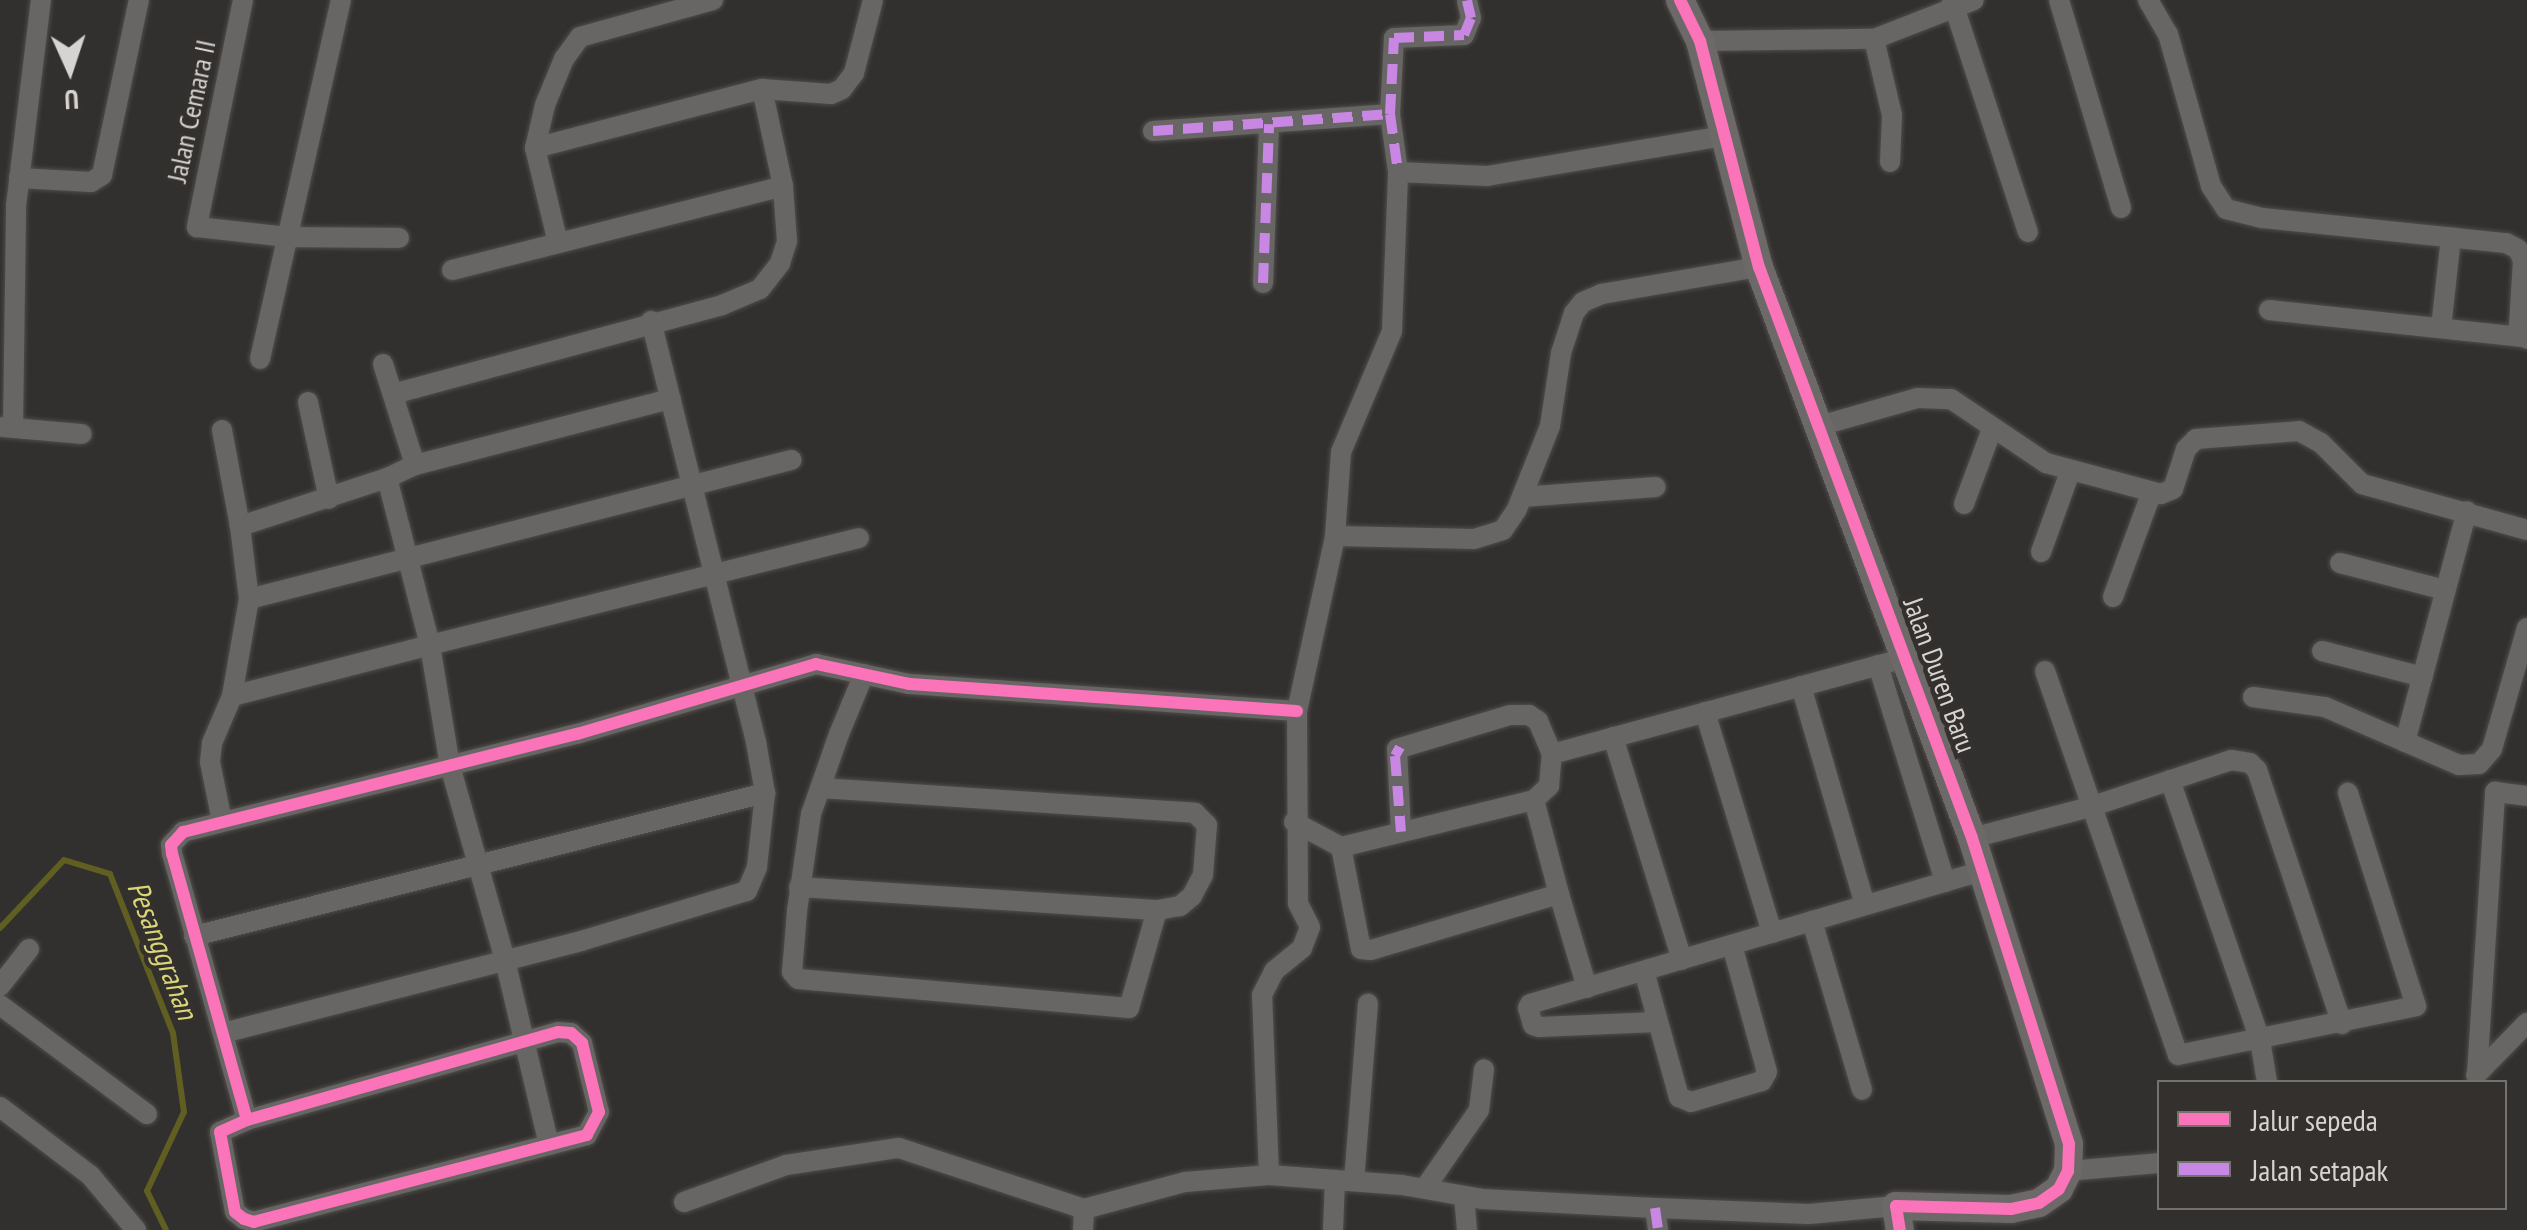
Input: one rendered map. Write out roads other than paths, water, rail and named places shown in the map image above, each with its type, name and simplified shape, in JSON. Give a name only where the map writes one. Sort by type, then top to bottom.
[{"type":"street","points":[[41,0],[19,178],[6,427],[82,434]]},
{"type":"street","points":[[19,178],[92,182],[102,175],[139,0]]},
{"type":"street","name":"Jalan Cemara II","points":[[243,0],[195,220],[203,230],[287,237]]},
{"type":"street","points":[[260,359],[341,0]]},
{"type":"street","points":[[558,243],[535,148],[564,59],[580,37],[713,0]]},
{"type":"street","points":[[535,148],[762,88],[831,94],[842,89],[854,72],[873,0]]},
{"type":"street","points":[[1269,1175],[1262,995],[1274,971],[1302,948],[1310,927],[1298,902],[1294,822],[1297,711],[1336,536],[1341,452],[1392,331],[1398,172],[1390,114],[1394,38],[1464,34],[1471,18],[1467,0]]},
{"type":"street","name":"Jalan Duren Baru","points":[[1680,0],[1700,42],[1760,267],[1908,657],[1983,871],[2069,1144],[2068,1171]]},
{"type":"street","points":[[2059,0],[2121,208]]},
{"type":"street","points":[[2148,0],[2168,34],[2211,186],[2226,209],[2244,216],[2506,244],[2518,250],[2522,260],[2518,311],[2525,338],[2270,310]]},
{"type":"street","points":[[1700,42],[1878,38],[1961,3],[2028,232]]},
{"type":"street","points":[[1878,38],[1892,115],[1890,162]]},
{"type":"street","points":[[393,394],[746,298],[771,279],[787,241],[784,186],[762,88]]},
{"type":"street","points":[[1153,132],[1390,114]]},
{"type":"street","points":[[1263,283],[1269,124]]},
{"type":"street","points":[[1398,172],[1487,176],[1723,136]]},
{"type":"street","points":[[452,270],[784,186]]},
{"type":"street","points":[[287,237],[399,238]]},
{"type":"street","points":[[2441,328],[2451,238]]},
{"type":"street","points":[[1336,536],[1494,535],[1508,524],[1522,497],[1550,426],[1561,353],[1574,312],[1583,302],[1602,294],[1760,267]]},
{"type":"street","points":[[223,1033],[747,892],[757,867],[764,793],[746,688],[650,321]]},
{"type":"street","points":[[383,364],[415,465]]},
{"type":"street","points":[[1818,426],[1935,397],[1968,407],[1992,429],[2035,457],[2070,472],[2151,494],[2174,488],[2186,450],[2196,439],[2286,430],[2311,435],[2362,484],[2527,530]]},
{"type":"street","points":[[240,526],[328,499],[415,465],[671,399]]},
{"type":"street","points":[[308,402],[328,499]]},
{"type":"street","points":[[1964,504],[1992,429]]},
{"type":"street","points":[[222,430],[249,599],[232,696],[212,743],[210,762],[222,822]]},
{"type":"street","points":[[249,599],[791,460]]},
{"type":"street","points":[[2041,552],[2070,472]]},
{"type":"street","points":[[386,478],[430,645],[450,766],[505,960],[548,1145]]},
{"type":"street","points":[[1522,497],[1656,487]]},
{"type":"street","points":[[2113,598],[2151,494]]},
{"type":"street","points":[[2406,742],[2467,511]]},
{"type":"street","points":[[232,696],[859,538]]},
{"type":"street","points":[[2340,563],[2446,590]]},
{"type":"street","points":[[2253,698],[2325,707],[2459,765],[2480,764],[2487,758],[2527,628]]},
{"type":"street","points":[[2322,651],[2423,678]]},
{"type":"street","points":[[1552,754],[1908,657]]},
{"type":"street","points":[[247,1120],[171,845],[183,832],[746,688],[824,663],[858,673],[950,688],[1297,711]]},
{"type":"street","points":[[1878,665],[1945,882]]},
{"type":"street","points":[[2045,670],[2178,1055],[2342,1024],[2414,1008],[2418,1003],[2348,793]]},
{"type":"street","points":[[858,673],[811,814],[798,888],[792,972],[798,979],[1129,1008],[1157,910]]},
{"type":"street","points":[[1801,686],[1865,905]]},
{"type":"street","points":[[1706,712],[1772,933]]},
{"type":"street","points":[[1294,822],[1340,848],[1534,800],[1550,786],[1552,754],[1538,721],[1523,714],[1400,747],[1395,756],[1401,832]]},
{"type":"street","points":[[1612,737],[1682,960]]},
{"type":"street","points":[[1972,838],[2090,808],[2231,760],[2242,760],[2257,770],[2342,1024]]},
{"type":"street","points":[[2170,780],[2260,1040],[2266,1080]]},
{"type":"street","points":[[798,888],[1157,910],[1180,906],[1199,886],[1207,826],[1202,816],[820,788]]},
{"type":"street","points":[[2473,1078],[2495,792],[2527,796]]},
{"type":"street","points":[[194,936],[764,793]]},
{"type":"street","points":[[1534,800],[1587,988]]},
{"type":"street","points":[[1340,848],[1358,945],[1366,950],[1559,894]]},
{"type":"street","points":[[1657,1022],[1533,1025],[1530,1004],[1983,871]]},
{"type":"street","points":[[1812,921],[1862,1090]]},
{"type":"street","points":[[1644,971],[1684,1100],[1766,1078],[1732,945]]},
{"type":"street","points":[[0,986],[29,949]]},
{"type":"street","points":[[1333,1230],[1344,1181],[1368,1004]]},
{"type":"street","points":[[0,1005],[147,1114]]},
{"type":"street","points":[[2473,1078],[2527,1023]]},
{"type":"street","points":[[571,1033],[582,1042],[598,1112],[596,1126],[587,1134],[254,1222],[235,1212],[220,1132],[247,1120],[524,1041],[571,1033]]},
{"type":"street","points":[[1425,1188],[1479,1110],[1484,1070]]},
{"type":"street","points":[[0,1107],[90,1175],[136,1230]]},
{"type":"street","points":[[684,1202],[786,1165],[899,1148],[1083,1219],[1184,1182],[1269,1175],[1425,1188],[1657,1219],[1809,1214],[1898,1218],[2011,1209],[2039,1203],[2059,1189],[2068,1171],[2157,1163]]},
{"type":"street","points":[[1464,1196],[1467,1230]]},
{"type":"waterway","name":"Pesanggrahan","points":[[0,928],[64,860],[110,874],[173,1033],[184,1112],[147,1191],[166,1230]]}]
